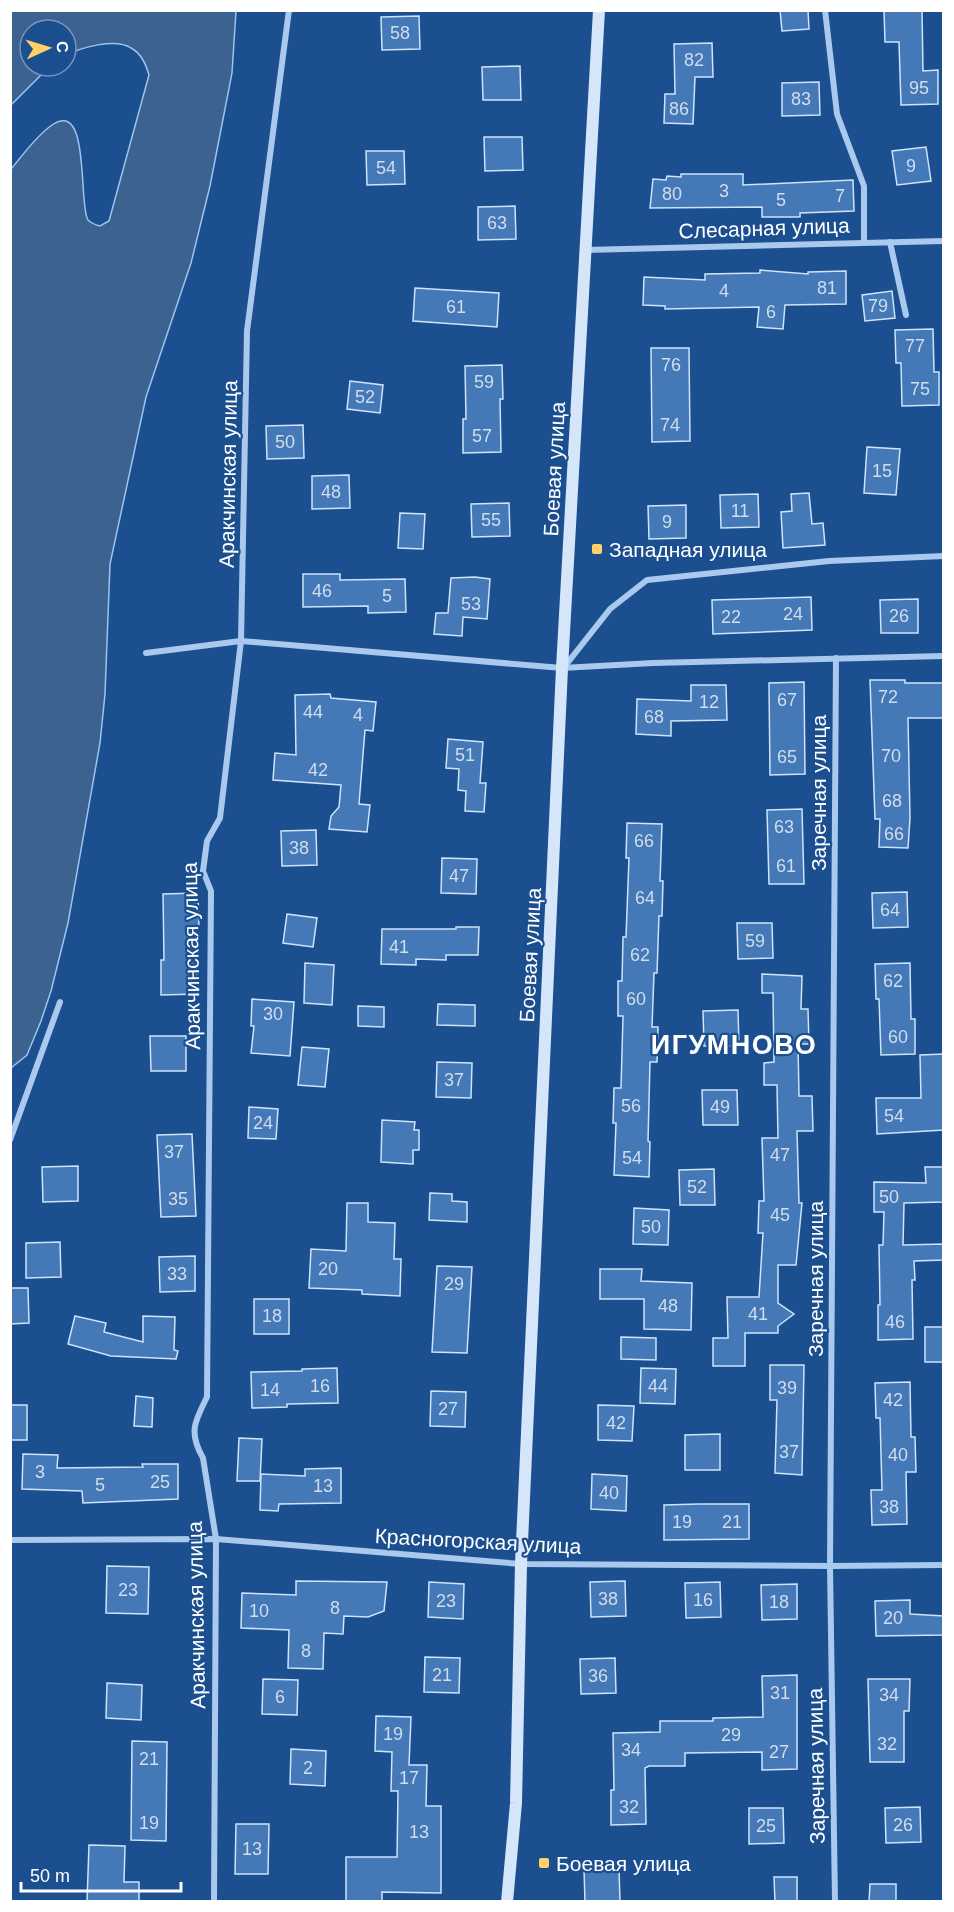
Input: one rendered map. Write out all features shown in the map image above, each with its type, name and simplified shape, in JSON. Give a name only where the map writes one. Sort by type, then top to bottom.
[{"type":"main road","name":"Боевая улица","points":[[507,1902],[516,1803],[521,1564],[562,668],[599,10]]},
{"type":"street","name":"Аракчинская улица","points":[[214,1902],[216,1539],[204,1458],[197,1447],[194,1422],[207,1397],[211,891],[203,871],[207,841],[220,818],[241,641],[247,331],[290,10]]},
{"type":"street","points":[[825,10],[837,114],[864,186],[864,242]]},
{"type":"street","name":"Слесарная улица","points":[[585,250],[944,241]]},
{"type":"street","points":[[890,242],[906,315]]},
{"type":"street","points":[[562,668],[610,609],[646,580],[829,561],[944,556]]},
{"type":"street","points":[[146,653],[241,641],[562,668],[653,663],[944,656]]},
{"type":"street","name":"Заречная улица","points":[[835,1902],[830,1566],[836,658]]},
{"type":"street","points":[[10,1140],[60,1002]]},
{"type":"street","name":"Красногорская улица","points":[[10,1540],[216,1539],[521,1564],[830,1566],[944,1564]]},
{"type":"water","points":[[11,10],[236,11],[232,73],[210,186],[191,263],[146,397],[110,564],[105,694],[100,743],[68,923],[41,1021],[27,1055],[11,1068],[11,169],[52,125],[64,121],[73,126],[78,139],[85,211],[88,220],[100,226],[109,221],[149,75],[141,57],[135,50],[124,45],[98,45],[78,51],[78,18],[18,18],[18,78],[38,78],[11,105]]},
{"type":"building","points":[[780,10],[808,10],[809,29],[782,31]]},
{"type":"building","points":[[884,10],[922,10],[923,71],[938,70],[938,104],[901,105],[899,42],[885,42]]},
{"type":"building","points":[[419,16],[420,49],[382,50],[381,17]]},
{"type":"building","points":[[712,43],[713,77],[695,77],[693,124],[664,123],[665,94],[675,94],[674,44]]},
{"type":"building","points":[[520,66],[521,100],[483,100],[482,67]]},
{"type":"building","points":[[819,82],[820,115],[782,116],[782,83]]},
{"type":"building","points":[[484,137],[522,137],[523,170],[485,171]]},
{"type":"building","points":[[926,147],[931,181],[897,185],[892,151]]},
{"type":"building","points":[[366,151],[404,151],[405,184],[367,185]]},
{"type":"building","points":[[681,174],[743,174],[743,185],[853,180],[854,211],[800,213],[800,217],[762,217],[762,207],[650,208],[653,179],[666,180],[667,176],[681,177]]},
{"type":"building","points":[[515,206],[516,239],[478,240],[478,207]]},
{"type":"building","points":[[760,270],[808,274],[808,272],[846,271],[846,304],[785,305],[783,329],[757,327],[759,307],[665,309],[665,306],[643,305],[644,277],[705,280],[705,274],[760,273]]},
{"type":"building","points":[[415,288],[499,293],[497,327],[413,321]]},
{"type":"building","points":[[892,291],[895,318],[865,321],[862,295]]},
{"type":"building","points":[[933,329],[934,372],[939,372],[939,405],[902,406],[901,363],[896,363],[895,330]]},
{"type":"building","points":[[651,348],[689,348],[690,441],[652,442]]},
{"type":"building","points":[[502,365],[501,452],[463,453],[463,419],[466,419],[465,366]]},
{"type":"building","points":[[350,381],[383,385],[380,413],[347,409]]},
{"type":"building","points":[[303,425],[304,458],[267,459],[266,426]]},
{"type":"building","points":[[867,447],[900,449],[896,495],[864,493]]},
{"type":"building","points":[[349,475],[350,508],[312,509],[312,476]]},
{"type":"building","points":[[809,493],[812,524],[823,523],[825,545],[783,548],[781,512],[792,511],[791,494]]},
{"type":"building","points":[[758,494],[759,527],[721,528],[720,495]]},
{"type":"building","points":[[509,503],[510,536],[472,537],[471,504]]},
{"type":"building","points":[[686,505],[686,538],[649,539],[648,506]]},
{"type":"building","points":[[400,513],[425,514],[423,549],[398,548]]},
{"type":"building","points":[[303,574],[340,574],[340,580],[405,579],[406,612],[368,613],[368,606],[303,607]]},
{"type":"building","points":[[451,578],[490,579],[487,619],[463,617],[462,636],[434,634],[436,613],[448,613]]},
{"type":"building","points":[[811,597],[812,630],[713,634],[712,600]]},
{"type":"building","points":[[918,599],[918,633],[881,633],[880,600]]},
{"type":"building","points":[[870,680],[944,683],[944,718],[908,718],[910,818],[908,848],[879,847],[880,819],[875,819]]},
{"type":"building","points":[[804,682],[805,774],[770,775],[769,683]]},
{"type":"building","points":[[691,685],[726,685],[727,720],[671,721],[671,736],[636,734],[637,699],[691,701]]},
{"type":"building","points":[[330,694],[331,698],[376,702],[373,731],[365,730],[359,804],[370,805],[367,832],[329,829],[331,816],[339,807],[341,785],[273,780],[275,753],[296,755],[295,695]]},
{"type":"building","points":[[448,739],[483,742],[480,783],[486,783],[484,812],[465,811],[466,791],[458,790],[459,769],[446,768]]},
{"type":"building","points":[[802,809],[804,884],[769,884],[767,810]]},
{"type":"building","points":[[627,823],[662,824],[660,881],[663,881],[662,916],[659,916],[652,1027],[658,1027],[657,1062],[650,1062],[649,1177],[614,1175],[616,1123],[613,1123],[614,1088],[621,1088],[623,1016],[618,1016],[618,981],[622,981],[623,937],[626,937],[629,858],[626,858]]},
{"type":"building","points":[[316,830],[317,865],[282,866],[281,831]]},
{"type":"building","points":[[442,858],[477,859],[476,894],[441,893]]},
{"type":"building","points":[[907,892],[908,927],[873,928],[872,893]]},
{"type":"building","points":[[198,893],[197,994],[161,995],[161,960],[164,960],[163,894]]},
{"type":"building","points":[[287,914],[317,918],[313,947],[283,943]]},
{"type":"building","points":[[737,923],[772,923],[773,958],[738,959]]},
{"type":"building","points":[[456,927],[479,927],[478,955],[446,955],[446,960],[416,959],[416,965],[381,964],[382,929],[456,929]]},
{"type":"building","points":[[305,963],[334,965],[332,1005],[304,1003]]},
{"type":"building","points":[[910,963],[911,1019],[915,1019],[915,1054],[881,1055],[875,964]]},
{"type":"building","points":[[762,974],[802,976],[801,1009],[808,1009],[809,1044],[798,1044],[799,1096],[812,1096],[813,1131],[797,1131],[799,1203],[802,1203],[796,1265],[778,1265],[778,1303],[794,1314],[778,1326],[778,1333],[745,1333],[745,1366],[713,1366],[713,1338],[728,1338],[727,1297],[759,1297],[763,1233],[758,1233],[759,1201],[764,1201],[762,1138],[778,1138],[777,1085],[764,1085],[764,1063],[774,1062],[773,993],[762,993]]},
{"type":"building","points":[[252,999],[294,1002],[290,1056],[251,1053],[254,1026],[251,1026]]},
{"type":"building","points":[[438,1004],[475,1005],[475,1026],[437,1025]]},
{"type":"building","points":[[358,1006],[384,1007],[384,1027],[358,1026]]},
{"type":"building","points":[[738,1010],[739,1046],[704,1046],[703,1011]]},
{"type":"building","points":[[150,1036],[186,1036],[186,1071],[151,1071]]},
{"type":"building","points":[[302,1047],[329,1049],[325,1087],[298,1085]]},
{"type":"building","points":[[944,1054],[944,1130],[877,1134],[876,1098],[921,1098],[920,1055]]},
{"type":"building","points":[[437,1062],[472,1063],[471,1098],[436,1097]]},
{"type":"building","points":[[702,1090],[737,1090],[738,1125],[703,1125]]},
{"type":"building","points":[[249,1107],[278,1109],[276,1139],[248,1138]]},
{"type":"building","points":[[382,1120],[415,1122],[414,1130],[419,1130],[419,1150],[413,1150],[413,1164],[381,1162]]},
{"type":"building","points":[[192,1134],[196,1216],[161,1217],[157,1135]]},
{"type":"building","points":[[78,1166],[78,1201],[43,1202],[42,1167]]},
{"type":"building","points":[[925,1167],[944,1167],[944,1202],[904,1203],[903,1245],[944,1244],[944,1260],[914,1261],[913,1339],[878,1340],[879,1245],[883,1245],[884,1212],[874,1212],[874,1182],[926,1183]]},
{"type":"building","points":[[714,1169],[715,1205],[680,1205],[679,1170]]},
{"type":"building","points":[[430,1193],[452,1194],[452,1201],[467,1202],[467,1222],[429,1220]]},
{"type":"building","points":[[347,1203],[368,1203],[368,1222],[395,1223],[394,1259],[401,1259],[400,1296],[362,1294],[362,1290],[309,1288],[311,1249],[346,1251]]},
{"type":"building","points":[[634,1208],[669,1210],[668,1245],[633,1244]]},
{"type":"building","points":[[60,1242],[61,1277],[26,1278],[26,1243]]},
{"type":"building","points":[[195,1256],[195,1291],[160,1292],[159,1257]]},
{"type":"building","points":[[437,1266],[472,1267],[467,1353],[432,1352]]},
{"type":"building","points":[[600,1269],[642,1269],[641,1281],[692,1283],[691,1330],[644,1329],[644,1299],[600,1299]]},
{"type":"building","points":[[10,1288],[28,1288],[29,1323],[10,1324]]},
{"type":"building","points":[[254,1299],[289,1299],[289,1334],[254,1334]]},
{"type":"building","points":[[75,1316],[106,1323],[104,1332],[143,1342],[143,1316],[175,1317],[174,1350],[178,1351],[176,1359],[111,1356],[68,1344]]},
{"type":"building","points":[[925,1327],[944,1327],[944,1362],[925,1362]]},
{"type":"building","points":[[621,1337],[656,1338],[656,1360],[621,1359]]},
{"type":"building","points":[[770,1365],[804,1365],[802,1475],[775,1473],[777,1400],[770,1400]]},
{"type":"building","points":[[337,1368],[338,1403],[287,1404],[287,1407],[252,1408],[251,1372]]},
{"type":"building","points":[[641,1368],[676,1369],[675,1404],[640,1403]]},
{"type":"building","points":[[910,1382],[911,1437],[915,1437],[916,1472],[906,1472],[907,1524],[872,1525],[871,1490],[882,1490],[880,1418],[876,1418],[875,1383]]},
{"type":"building","points":[[431,1391],[466,1392],[465,1427],[430,1426]]},
{"type":"building","points":[[136,1396],[153,1398],[152,1427],[134,1426]]},
{"type":"building","points":[[10,1405],[27,1405],[27,1440],[10,1440]]},
{"type":"building","points":[[598,1405],[634,1406],[632,1441],[598,1440]]},
{"type":"building","points":[[720,1434],[720,1470],[685,1470],[685,1435]]},
{"type":"building","points":[[239,1438],[262,1439],[260,1481],[237,1481]]},
{"type":"building","points":[[23,1454],[58,1455],[57,1468],[143,1467],[142,1464],[178,1464],[178,1499],[83,1503],[82,1491],[22,1489]]},
{"type":"building","points":[[341,1468],[341,1503],[279,1504],[278,1511],[260,1510],[261,1474],[305,1476],[305,1469]]},
{"type":"building","points":[[592,1474],[627,1476],[626,1511],[591,1509]]},
{"type":"building","points":[[749,1504],[749,1539],[664,1540],[664,1505]]},
{"type":"building","points":[[107,1566],[149,1567],[148,1614],[106,1613]]},
{"type":"building","points":[[296,1581],[387,1582],[384,1611],[368,1617],[344,1616],[343,1634],[324,1633],[323,1669],[288,1668],[289,1630],[241,1628],[242,1593],[296,1595]]},
{"type":"building","points":[[625,1581],[626,1616],[591,1617],[590,1582]]},
{"type":"building","points":[[429,1582],[464,1584],[463,1619],[428,1617]]},
{"type":"building","points":[[720,1582],[721,1617],[686,1618],[685,1583]]},
{"type":"building","points":[[797,1584],[797,1619],[762,1620],[761,1585]]},
{"type":"building","points":[[910,1600],[910,1614],[944,1616],[944,1635],[876,1636],[875,1601]]},
{"type":"building","points":[[425,1657],[460,1658],[459,1693],[424,1692]]},
{"type":"building","points":[[615,1658],[616,1693],[581,1694],[580,1659]]},
{"type":"building","points":[[797,1675],[797,1769],[762,1770],[762,1752],[685,1753],[685,1766],[645,1768],[646,1824],[611,1825],[611,1790],[614,1790],[613,1733],[660,1732],[660,1721],[713,1721],[713,1718],[763,1717],[762,1676]]},
{"type":"building","points":[[263,1679],[298,1680],[297,1715],[262,1714]]},
{"type":"building","points":[[868,1679],[910,1679],[909,1711],[904,1711],[904,1762],[870,1762]]},
{"type":"building","points":[[107,1683],[142,1685],[141,1720],[106,1718]]},
{"type":"building","points":[[376,1716],[411,1717],[409,1765],[427,1765],[426,1806],[441,1806],[441,1893],[382,1892],[382,1902],[346,1902],[346,1857],[397,1857],[398,1791],[391,1791],[392,1752],[375,1751]]},
{"type":"building","points":[[132,1741],[167,1742],[166,1841],[131,1840]]},
{"type":"building","points":[[291,1749],[326,1751],[325,1786],[290,1784]]},
{"type":"building","points":[[920,1807],[921,1842],[886,1843],[885,1808]]},
{"type":"building","points":[[749,1808],[783,1808],[784,1843],[749,1844]]},
{"type":"building","points":[[236,1824],[269,1824],[268,1874],[235,1874]]},
{"type":"building","points":[[89,1845],[125,1846],[124,1882],[139,1882],[139,1902],[87,1902]]},
{"type":"building","points":[[619,1868],[620,1902],[585,1902],[584,1869]]},
{"type":"building","points":[[774,1877],[797,1877],[797,1902],[775,1902]]},
{"type":"building","points":[[870,1884],[896,1884],[896,1902],[869,1902]]},
{"type":"place","name":"Западная улица","points":[[597,549]]},
{"type":"place","name":"Боевая улица","points":[[544,1863]]},
{"type":"district","name":"ИГУМНОВО","points":[[734,1045]]}]
